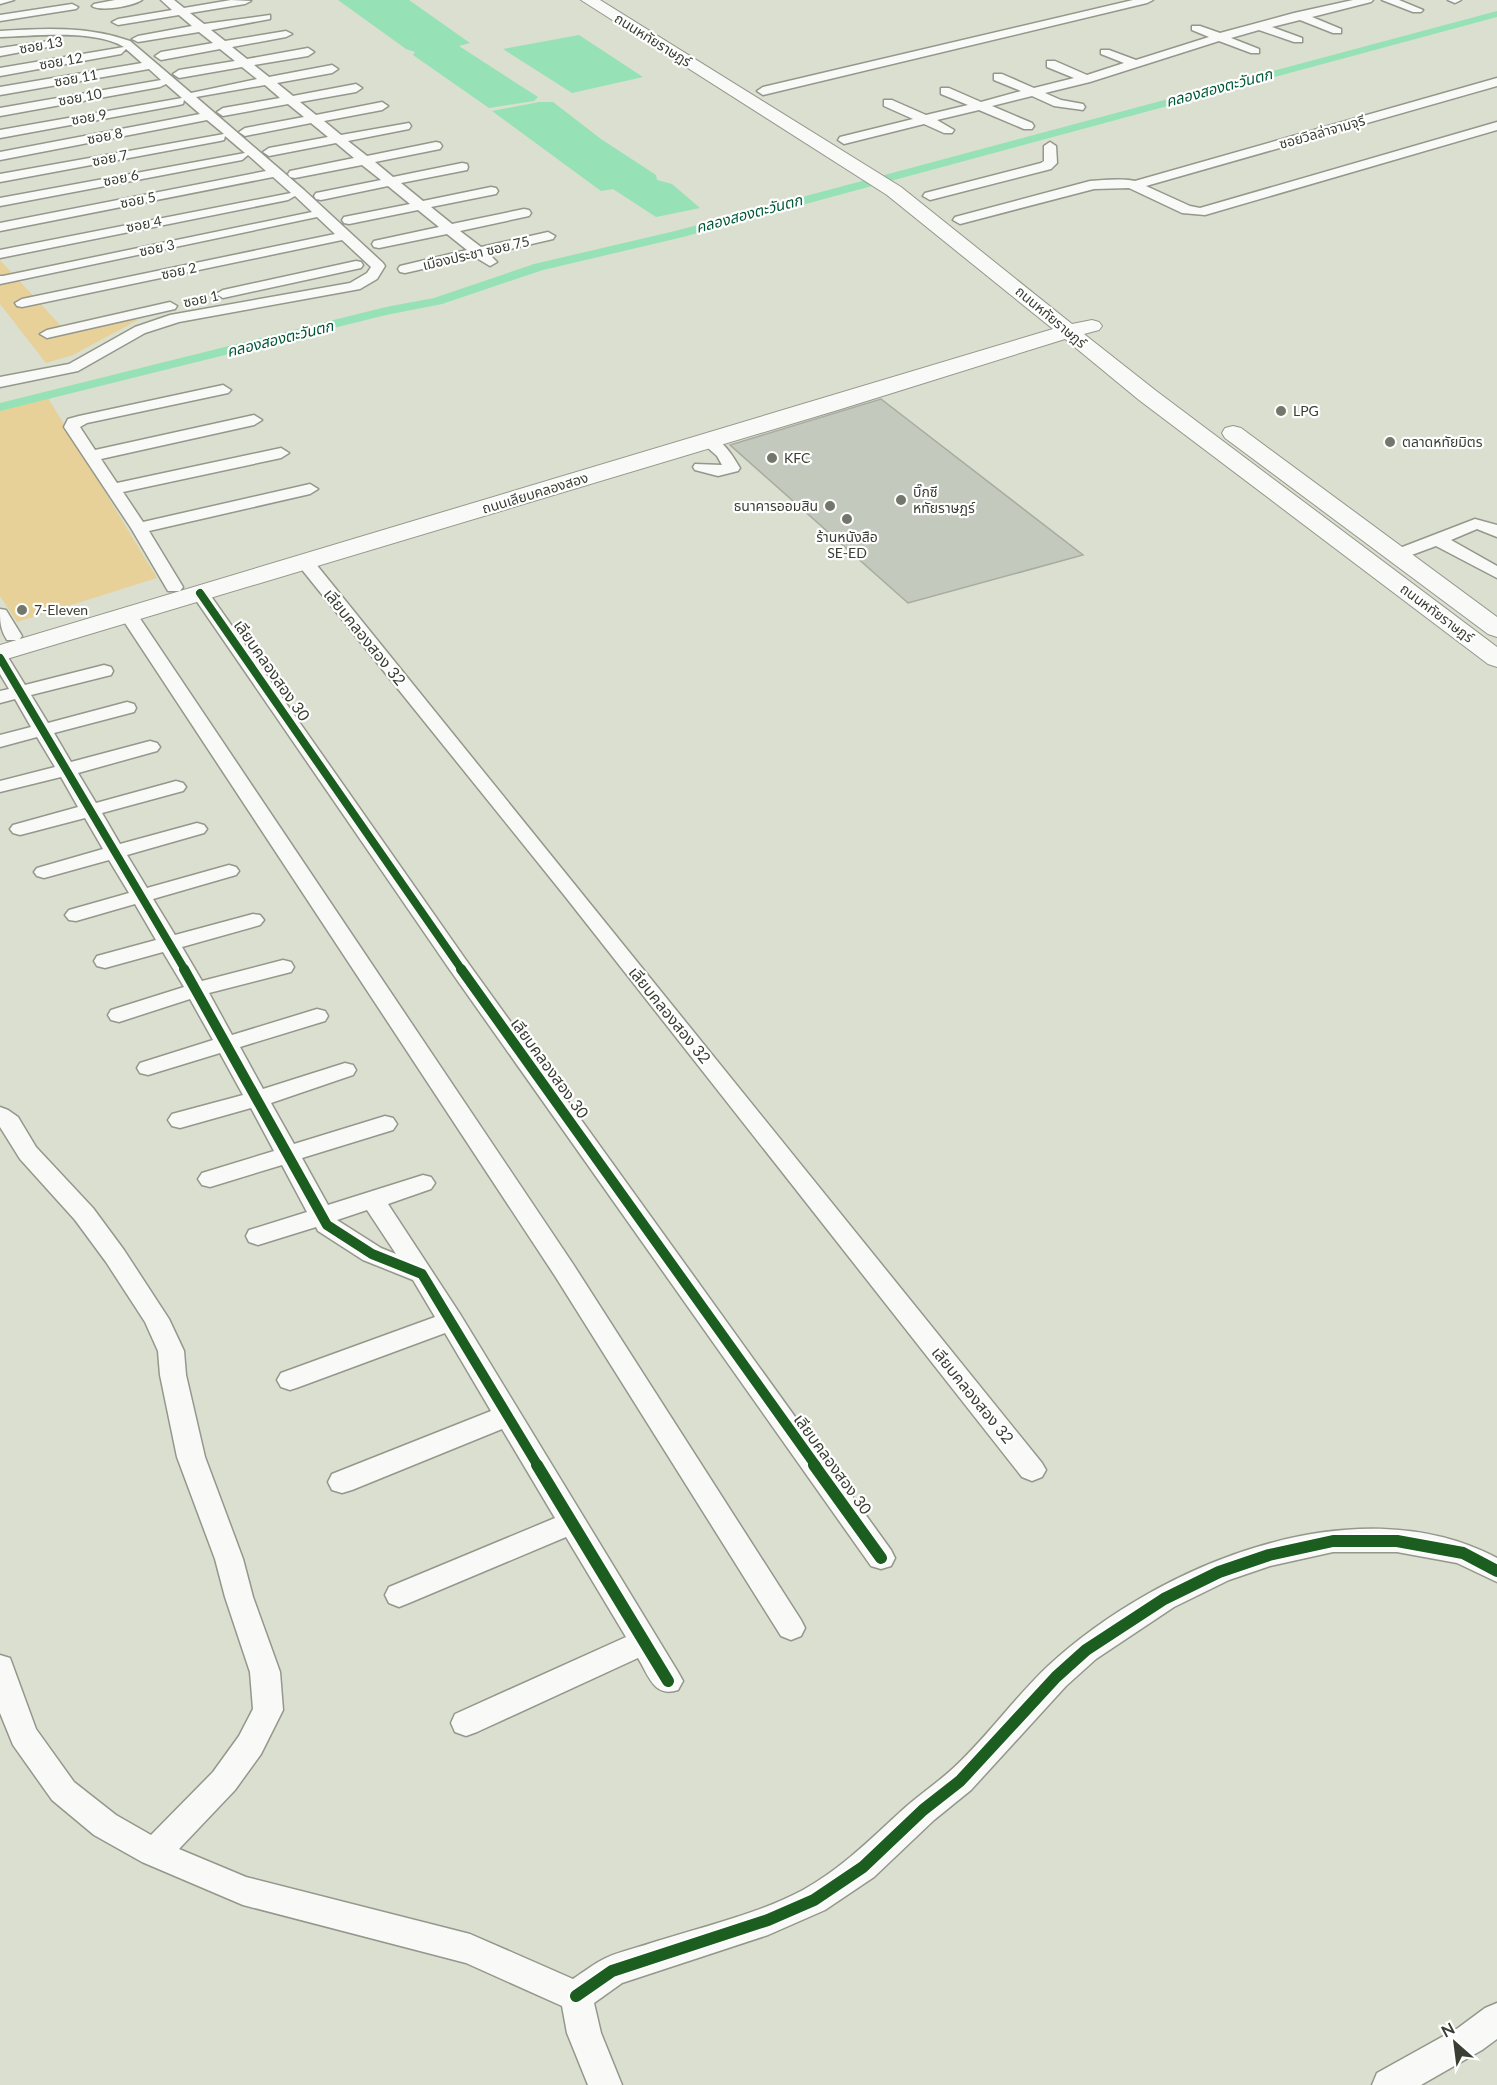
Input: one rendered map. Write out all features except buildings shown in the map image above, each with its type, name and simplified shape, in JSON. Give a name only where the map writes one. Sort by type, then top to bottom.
[{"type":"main road","name":"ถนนหทัยราษฎร์","points":[[589,0],[864,170],[912,188],[960,220],[1072,325],[1140,362]]},
{"type":"main road","name":"ถนนหทัยราษฎร์","points":[[617,0],[863,151]]},
{"type":"main road","name":"ถนนหทัยราษฎร์","points":[[886,165],[1072,325],[1279,496],[1497,659]]},
{"type":"main road","name":"ถนนเลียบคลองสอง","points":[[4,643],[174,587],[525,488],[1072,325]]},
{"type":"main road","name":"ถนนเลียบคลองสอง","points":[[4,643],[128,614],[200,593],[304,562],[525,488],[708,441],[1033,337]]},
{"type":"main road","name":"ถนนหทัยราษฎร์","points":[[1220,423],[1491,625]]},
{"type":"main road","points":[[1459,629],[1491,625]]},
{"type":"street","points":[[0,1],[8,0]]},
{"type":"street","points":[[98,6],[136,0]]},
{"type":"street","points":[[167,0],[484,257]]},
{"type":"street","points":[[763,90],[1147,0]]},
{"type":"street","points":[[1321,0],[1359,14]]},
{"type":"street","points":[[844,140],[1086,79],[1220,37],[1367,0]]},
{"type":"street","points":[[1388,0],[1417,10]]},
{"type":"street","points":[[118,22],[245,1]]},
{"type":"street","points":[[0,18],[72,7]]},
{"type":"street","points":[[1280,8],[1337,31]]},
{"type":"street","points":[[138,39],[266,17]]},
{"type":"street","points":[[27,33],[75,22]]},
{"type":"street","points":[[1260,26],[1298,40]]},
{"type":"street","points":[[1196,28],[1255,51]]},
{"type":"street","points":[[0,34],[79,36],[121,41],[151,62],[270,174],[375,261],[378,266],[377,271],[366,281],[341,290],[218,303]]},
{"type":"street","points":[[0,34],[17,37],[79,36],[107,42],[151,62],[160,83],[179,101],[210,116],[220,137],[242,156],[270,174],[288,196],[364,264],[362,272],[353,279],[336,285],[218,303],[158,316],[119,335],[84,363],[59,371],[36,373],[0,382]]},
{"type":"street","name":"ซอย 11","points":[[0,91],[151,62],[221,45],[286,34]]},
{"type":"street","name":"ซอย 13","points":[[0,52],[79,36]]},
{"type":"street","points":[[1160,43],[1197,57]]},
{"type":"street","name":"ซอย 12","points":[[0,72],[121,50]]},
{"type":"street","points":[[179,74],[308,52]]},
{"type":"street","points":[[1105,52],[1136,64]]},
{"type":"street","points":[[1051,64],[1086,79]]},
{"type":"street","points":[[197,94],[332,69]]},
{"type":"street","points":[[998,76],[1058,103],[1079,107]]},
{"type":"street","name":"ซอยวิลล่าจามจุรี","points":[[960,220],[1090,185],[1141,184],[1497,82]]},
{"type":"street","name":"ซอย 10","points":[[0,112],[160,83]]},
{"type":"street","name":"ซอย 8","points":[[0,156],[356,88]]},
{"type":"street","points":[[945,91],[1028,126]]},
{"type":"street","name":"ซอย 9","points":[[0,134],[179,101]]},
{"type":"street","points":[[888,103],[948,130]]},
{"type":"street","points":[[245,132],[382,106]]},
{"type":"street","points":[[269,152],[405,126]]},
{"type":"street","name":"ซอยวิลล่าจามจุรี","points":[[1141,184],[1187,210],[1200,212],[1497,126]]},
{"type":"street","name":"ซอย 7","points":[[0,178],[220,137]]},
{"type":"street","points":[[295,174],[436,146]]},
{"type":"street","points":[[912,188],[1046,166],[1051,163],[1050,146]]},
{"type":"street","name":"ซอย 6","points":[[0,202],[242,156]]},
{"type":"street","points":[[321,196],[462,167]]},
{"type":"street","name":"ซอย 5","points":[[0,227],[270,174]]},
{"type":"street","points":[[349,220],[491,191]]},
{"type":"street","name":"ซอย 4","points":[[0,254],[288,196]]},
{"type":"street","points":[[379,244],[524,213]]},
{"type":"street","name":"ซอย 3","points":[[3,280],[311,216]]},
{"type":"street","name":"เมืองประชา ซอย 75","points":[[405,269],[484,257],[548,236]]},
{"type":"street","name":"ซอย 2","points":[[22,303],[336,238]]},
{"type":"street","name":"ซอย 1","points":[[46,334],[218,303],[356,265]]},
{"type":"street","points":[[174,587],[139,528],[72,428],[74,422],[223,390]]},
{"type":"street","points":[[91,456],[254,420]]},
{"type":"street","points":[[701,467],[718,471],[732,468],[723,453],[708,441]]},
{"type":"street","points":[[113,489],[281,453]]},
{"type":"street","points":[[139,528],[310,489]]},
{"type":"street","points":[[1398,555],[1475,524],[1486,526],[1497,532]]},
{"type":"street","points":[[1437,539],[1497,573]]},
{"type":"street","name":"เลียบคลองสอง 32","points":[[304,562],[571,891],[1032,1470]]},
{"type":"street","name":"เลียบคลองสอง 30","points":[[200,593],[458,964],[881,1558]]},
{"type":"street","points":[[0,614],[4,643]]},
{"type":"street","points":[[128,614],[564,1270],[791,1628]]},
{"type":"street","points":[[0,658],[10,694],[43,730],[196,990],[327,1225],[372,1254],[422,1274]]},
{"type":"street","points":[[10,694],[104,671]]},
{"type":"street","points":[[0,741],[127,708]]},
{"type":"street","points":[[2,787],[150,747]]},
{"type":"street","points":[[20,829],[176,787]]},
{"type":"street","points":[[44,872],[197,829]]},
{"type":"street","points":[[76,915],[229,871]]},
{"type":"street","points":[[105,961],[253,920]]},
{"type":"street","points":[[119,1015],[196,990],[283,967]]},
{"type":"street","points":[[148,1068],[317,1016]]},
{"type":"street","points":[[180,1120],[257,1099],[345,1070]]},
{"type":"street","points":[[0,1114],[10,1124],[28,1153],[84,1214],[132,1281],[166,1340],[171,1351],[173,1375],[191,1457],[229,1559],[238,1597],[265,1672],[268,1710],[250,1745],[224,1781],[178,1830],[153,1852]]},
{"type":"street","points":[[210,1179],[385,1124]]},
{"type":"street","points":[[258,1236],[423,1182]]},
{"type":"street","points":[[373,1200],[451,1321],[668,1682]]},
{"type":"street","points":[[290,1380],[451,1321]]},
{"type":"street","points":[[342,1482],[507,1416]]},
{"type":"street","points":[[399,1595],[572,1523]]},
{"type":"street","points":[[576,1996],[612,1971],[768,1920],[814,1900],[863,1867],[923,1810],[960,1781],[1049,1684],[1086,1650],[1164,1599],[1219,1572],[1269,1555],[1333,1541],[1397,1541],[1463,1553],[1497,1571]]},
{"type":"street","points":[[466,1723],[644,1642]]},
{"type":"street","points":[[0,1667],[2,1680],[24,1736],[63,1791],[105,1825],[153,1852],[243,1891],[470,1949],[576,1996]]},
{"type":"street","points":[[576,1996],[584,2033],[605,2085]]},
{"type":"street","points":[[1389,2085],[1470,2039],[1497,2019]]},
{"type":"shaded area","points":[[338,0],[409,0],[470,43],[459,46],[538,97],[534,101],[489,108],[413,55],[415,52],[406,49]]},
{"type":"shaded area","points":[[579,35],[643,77],[572,93],[503,49]]},
{"type":"shaded area","points":[[539,102],[553,102],[601,139],[656,175],[657,180],[672,184],[700,208],[656,217],[613,189],[601,191],[492,111]]},
{"type":"shaded area","points":[[0,260],[61,326],[138,320],[73,355],[46,363],[0,304]]},
{"type":"shaded area","points":[[48,398],[157,578],[17,622],[0,596],[0,410]]},
{"type":"waterway","name":"คลองสองตะวันตก","points":[[0,407],[386,311],[437,301],[539,267],[678,234],[1497,14]]},
{"type":"cycle path","points":[[200,593],[458,965],[881,1558]]},
{"type":"cycle path","points":[[0,658],[193,984],[327,1225],[372,1254],[422,1274],[668,1681]]},
{"type":"cycle path","points":[[576,1996],[612,1971],[768,1920],[814,1900],[863,1867],[923,1810],[960,1781],[1056,1677],[1086,1650],[1164,1599],[1219,1572],[1269,1555],[1333,1541],[1397,1541],[1463,1553],[1497,1571]]},
{"type":"place","name":"LPG","points":[[1281,411]]},
{"type":"place","name":"ตลาดหทัยมิตร","points":[[1390,442]]},
{"type":"place","name":"KFC","points":[[772,458]]},
{"type":"place","name":"บิ๊กซี หทัยราษฎร์","points":[[901,500]]},
{"type":"place","name":"ธนาคารออมสิน","points":[[830,506]]},
{"type":"place","name":"ร้านหนังสือ SE-ED","points":[[847,519]]},
{"type":"place","name":"7-Eleven","points":[[22,610]]}]
